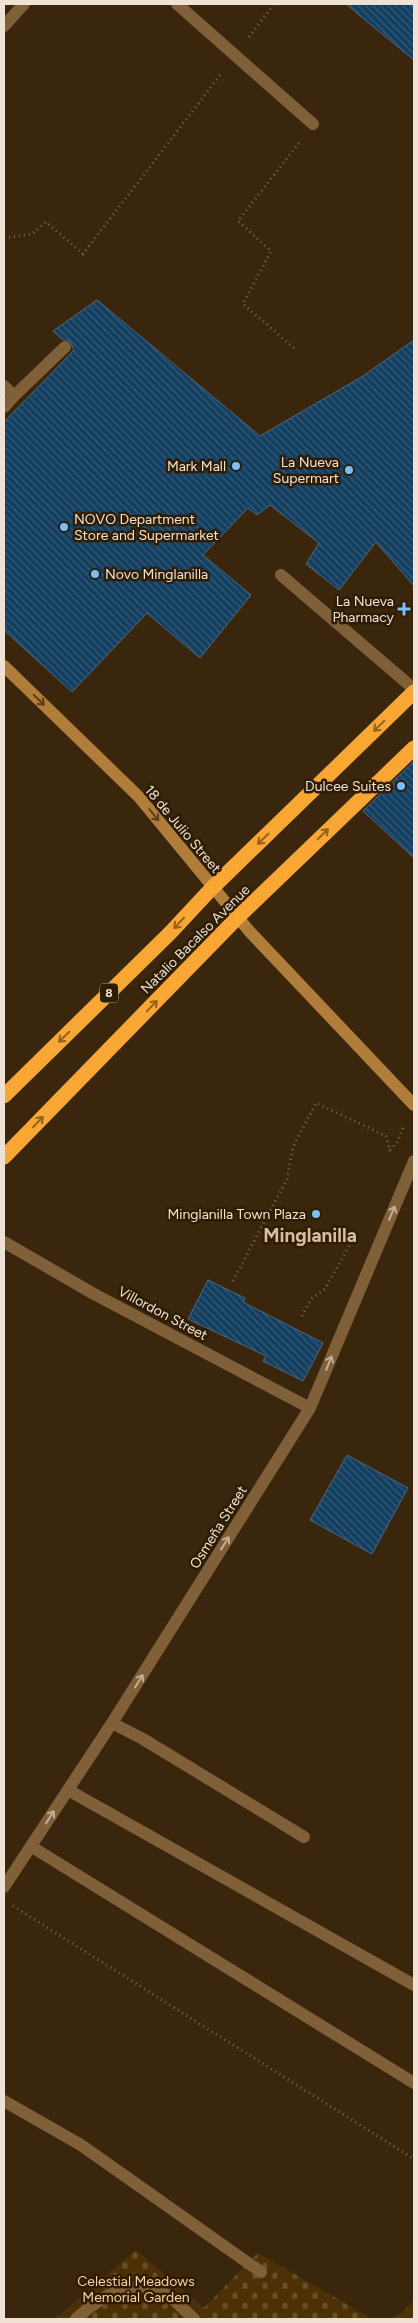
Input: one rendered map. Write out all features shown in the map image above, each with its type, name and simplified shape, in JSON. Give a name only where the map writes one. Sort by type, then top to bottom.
[{"type":"highway","name":"Natalio Bacalso Avenue","points":[[4,1096],[414,690]]},
{"type":"highway","name":"Natalio Bacalso Avenue","points":[[4,1157],[238,917],[414,748]]},
{"type":"street","points":[[4,26],[24,4]]},
{"type":"street","points":[[178,4],[313,124]]},
{"type":"street","points":[[4,407],[65,347]]},
{"type":"street","points":[[4,386],[14,396]]},
{"type":"street","points":[[281,575],[414,690]]},
{"type":"street","name":"18 de Julio Street","points":[[4,666],[139,797],[212,888],[414,1105]]},
{"type":"street","name":"Osmeña Street","points":[[4,1887],[112,1723],[310,1408],[414,1161]]},
{"type":"street","name":"Villordon Street","points":[[4,1242],[94,1294],[310,1408]]},
{"type":"street","points":[[112,1723],[143,1738],[304,1837]]},
{"type":"street","points":[[68,1790],[414,1985]]},
{"type":"street","points":[[32,1847],[414,2083]]},
{"type":"street","points":[[4,2101],[81,2145],[262,2272]]},
{"type":"street","points":[[76,2319],[96,2302],[120,2289],[154,2288],[166,2294],[194,2319]]},
{"type":"path","points":[[4,238],[32,234],[46,222],[83,254],[274,4]]},
{"type":"path","points":[[294,348],[243,304],[271,251],[238,221],[313,124]]},
{"type":"path","points":[[233,1281],[287,1179],[293,1147],[316,1102],[386,1136],[392,1158]]},
{"type":"path","points":[[302,1316],[311,1299],[325,1289],[362,1224]]},
{"type":"path","points":[[12,1906],[414,2160]]},
{"type":"green space","name":"Celestial Meadows Memorial Garden","points":[[136,2250],[204,2308],[258,2253],[372,2319],[55,2319]]},
{"type":"green space","points":[[414,2301],[414,2319],[394,2319]]},
{"type":"building","points":[[346,4],[414,4],[414,60],[381,33]]},
{"type":"building","points":[[97,300],[260,436],[363,376],[414,340],[414,586],[376,542],[339,590],[306,564],[319,543],[270,505],[257,515],[248,508],[203,555],[251,595],[200,658],[147,613],[72,692],[4,630],[4,422],[74,350],[70,341],[62,339],[53,331]]},
{"type":"building","name":"Dulcee Suites","points":[[414,761],[414,858],[363,811]]},
{"type":"building","points":[[208,1280],[245,1298],[243,1302],[323,1343],[303,1381],[263,1361],[266,1356],[188,1319]]},
{"type":"building","points":[[347,1455],[408,1488],[372,1554],[310,1520]]},
{"type":"place","name":"Mark Mall","points":[[236,466]]},
{"type":"place","name":"La Nueva Supermart","points":[[349,470]]},
{"type":"place","name":"NOVO Department Store and Supermarket","points":[[64,527]]},
{"type":"place","name":"Novo Minglanilla","points":[[95,574]]},
{"type":"place","name":"La Nueva Pharmacy","points":[[404,609]]},
{"type":"place","name":"Dulcee Suites","points":[[401,786]]},
{"type":"place","name":"Minglanilla Town Plaza","points":[[316,1214]]},
{"type":"district","name":"Minglanilla","points":[[310,1235]]}]
